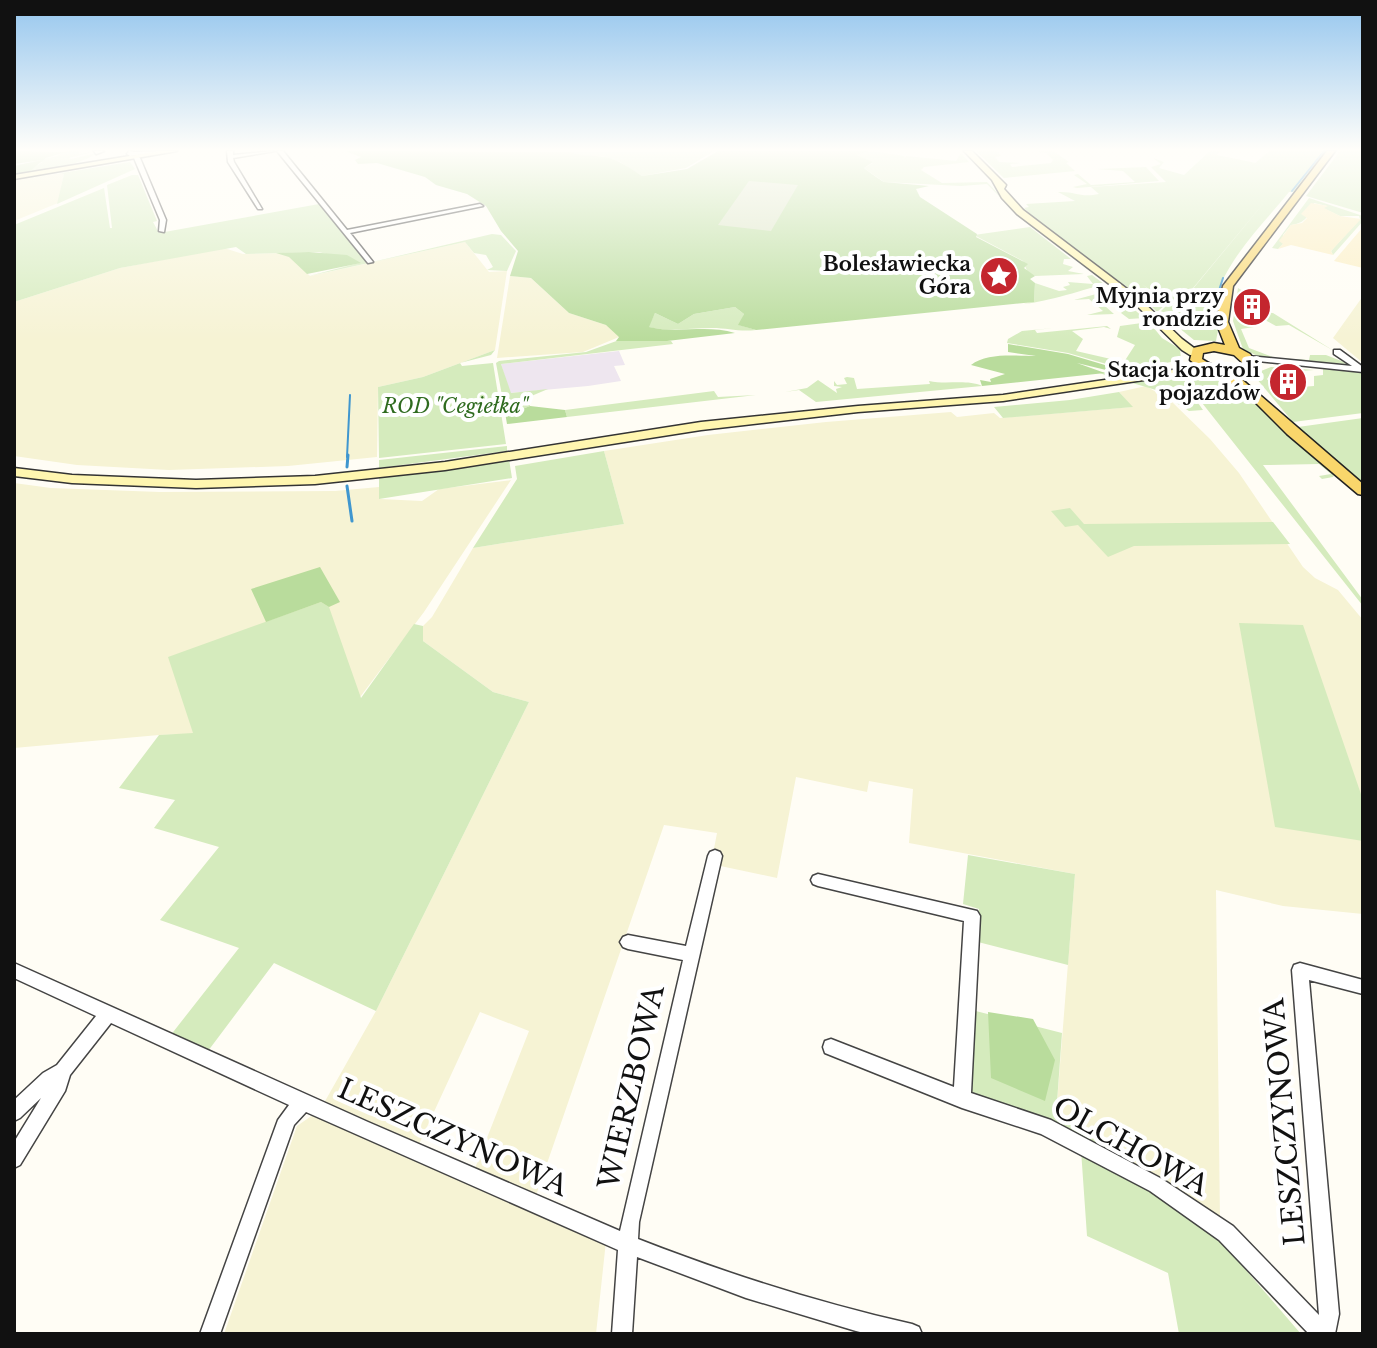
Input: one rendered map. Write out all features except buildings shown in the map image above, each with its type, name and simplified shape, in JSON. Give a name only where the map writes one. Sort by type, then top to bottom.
[{"type":"main road","points":[[1027,214],[1137,301],[1175,340],[1201,352],[1207,368]]},
{"type":"main road","points":[[1248,365],[1234,351],[1223,330],[1222,308],[1231,280],[1282,214]]},
{"type":"main road","points":[[1201,352],[1223,330]]},
{"type":"main road","points":[[1109,383],[1201,352],[1234,351]]},
{"type":"main road","points":[[1226,373],[1248,365]]},
{"type":"main road","points":[[1248,365],[1245,377],[1259,398]]},
{"type":"main road","points":[[14,472],[72,479],[196,484],[315,480],[445,466],[751,420],[1003,398],[1207,368],[1226,373],[1259,398],[1292,431],[1363,491]]},
{"type":"street","points":[[160,214],[162,231]]},
{"type":"street","points":[[331,214],[370,262]]},
{"type":"street","points":[[346,232],[439,214]]},
{"type":"street","points":[[1337,352],[1362,370]]},
{"type":"street","points":[[1248,365],[1362,370]]},
{"type":"street","name":"WIERZBOWA","points":[[622,1334],[627,1245],[690,954],[715,856]]},
{"type":"street","points":[[818,880],[972,916],[962,1099]]},
{"type":"street","points":[[628,942],[690,954]]},
{"type":"street","name":"LESZCZYNOWA","points":[[14,970],[627,1245],[805,1308],[912,1334]]},
{"type":"street","name":"LESZCZYNOWA","points":[[1324,1334],[1329,1314],[1300,970],[1363,987]]},
{"type":"street","points":[[14,1112],[49,1079],[63,1071],[108,1014]]},
{"type":"street","name":"OLCHOWA","points":[[831,1047],[962,1099],[1045,1126],[1156,1185],[1226,1233],[1324,1334]]},
{"type":"street","points":[[14,1159],[59,1085],[63,1071]]},
{"type":"street","points":[[210,1334],[287,1120],[304,1101]]},
{"type":"shaded area","points":[[14,214],[31,214],[14,221]]},
{"type":"shaded area","points":[[465,242],[489,272],[507,271],[495,350],[423,377],[378,387],[377,457],[288,466],[169,470],[77,465],[14,456],[14,302],[120,268],[224,248],[243,254],[286,253],[310,276]]},
{"type":"shaded area","points":[[510,276],[531,278],[569,313],[606,325],[619,333],[619,337],[583,352],[497,358]]},
{"type":"shaded area","points":[[1363,296],[1363,363],[1333,338]]},
{"type":"shaded area","points":[[619,351],[625,365],[614,366],[621,381],[588,386],[510,393],[501,364]]},
{"type":"shaded area","points":[[1146,386],[1171,401],[1239,473],[1303,567],[1315,578],[1338,590],[1363,620],[1363,914],[1283,906],[1216,890],[1220,1221],[1056,1116],[1075,874],[909,843],[913,789],[869,781],[867,792],[796,777],[777,878],[711,864],[717,833],[664,825],[533,1204],[606,1241],[596,1334],[224,1334],[297,1126],[320,1110],[376,1011],[529,702],[493,692],[423,641],[423,626],[432,617],[473,548],[624,524],[604,451],[826,422],[951,412],[957,417],[994,413],[1000,418],[1132,407],[1119,392]],"holes":[[[480,1012],[529,1031],[472,1176],[415,1153]]]},
{"type":"shaded area","points":[[511,480],[424,612],[336,729],[159,735],[14,748],[14,483],[51,488],[160,492],[335,491],[379,487],[380,499],[422,501],[439,489]]},
{"type":"green space","points":[[41,214],[108,214],[112,228],[110,214],[154,214],[157,221],[153,222],[159,233],[264,214],[327,214],[368,263],[492,234],[501,235],[516,251],[507,271],[487,270],[493,267],[486,255],[474,253],[465,242],[309,276],[359,263],[319,252],[246,254],[236,247],[120,268],[14,302],[14,225]]},
{"type":"green space","points":[[491,214],[946,214],[977,234],[976,237],[1028,264],[1024,268],[1035,276],[1030,279],[1035,283],[1034,302],[756,330],[738,325],[744,314],[735,307],[694,314],[678,324],[655,313],[649,327],[713,329],[735,333],[667,341],[616,341],[619,337],[606,325],[569,313],[531,278],[510,276],[518,251]]},
{"type":"green space","points":[[726,214],[781,214],[771,231],[718,225]]},
{"type":"green space","points":[[1030,214],[1255,214],[1169,317],[1160,312],[1168,304],[1142,284],[1166,304],[1157,312],[1143,298],[1046,229]]},
{"type":"green space","points":[[1255,214],[1271,214],[1238,254],[1219,289],[1214,307],[1215,325],[1219,325],[1216,341],[1194,340],[1168,319]]},
{"type":"green space","points":[[1297,214],[1308,214],[1300,223],[1291,225],[1278,249],[1272,248]]},
{"type":"green space","points":[[1336,214],[1357,214],[1363,216],[1363,221],[1333,255],[1331,251],[1360,219],[1359,216]]},
{"type":"green space","points":[[1030,227],[1071,259],[1064,259],[1063,264],[1073,267],[1068,271],[1084,274],[1035,276],[1028,273],[1023,261],[974,235]]},
{"type":"green space","points":[[276,253],[347,255],[361,263],[307,274],[289,257]]},
{"type":"green space","points":[[1092,275],[1104,284],[1034,302],[1035,283],[1059,291],[1067,290],[1063,287],[1070,285],[1068,282],[1093,284],[1087,276]]},
{"type":"green space","points":[[1238,288],[1259,300],[1243,297],[1241,310],[1273,313],[1334,351],[1289,325],[1276,326],[1265,320],[1249,322],[1254,327],[1241,329],[1249,348],[1275,358],[1309,360],[1310,355],[1326,355],[1349,364],[1262,358],[1243,349],[1233,321]]},
{"type":"green space","points":[[1111,290],[1144,318],[1129,319],[1109,297],[1097,299],[1114,314],[1087,315],[1103,311],[1089,299],[1074,300]]},
{"type":"green space","points":[[735,307],[744,314],[739,325],[756,330],[648,327],[655,313],[678,324],[694,314]]},
{"type":"green space","points":[[1149,322],[1162,338],[1180,349],[1181,360],[1105,375],[1100,373],[1124,369],[1068,353],[1007,343],[1008,339],[1022,331],[1054,328],[1035,330],[1037,333],[1107,326],[1111,329],[1072,331],[1083,339],[1076,351],[1124,362],[1135,345],[1117,337],[1120,326]]},
{"type":"green space","points":[[622,339],[671,341],[673,344],[501,364],[511,393],[548,389],[529,397],[530,406],[512,413],[507,409],[510,403],[503,401],[496,363],[499,361],[586,352]]},
{"type":"green space","points":[[1008,344],[1068,354],[1115,368],[1106,370],[1077,363],[1105,373],[982,386],[980,380],[991,382],[990,379],[1005,374],[971,365],[978,361],[1002,356],[1036,356],[1008,352]]},
{"type":"green space","points":[[495,350],[491,355],[461,363]]},
{"type":"green space","name":"ROD \"Cegiełka\"","points":[[460,363],[462,366],[493,363],[506,444],[379,458],[378,387],[423,377]]},
{"type":"green space","points":[[1271,367],[1314,370],[1271,373],[1267,379],[1275,389],[1314,386],[1314,376],[1323,375],[1323,369],[1363,373],[1363,413],[1293,422],[1256,378],[1256,373]]},
{"type":"green space","points":[[1197,372],[1184,383],[1203,410],[1189,411],[1156,390],[1129,382]]},
{"type":"green space","points":[[1202,374],[1231,380],[1335,473],[1333,477],[1322,479],[1319,476],[1331,474],[1319,464],[1263,465],[1363,600],[1363,606],[1191,389],[1189,381]]},
{"type":"green space","points":[[844,378],[854,378],[857,389],[930,384],[929,381],[982,386],[816,402],[799,390],[785,392],[807,388],[818,380],[837,393],[836,389],[842,387],[834,386],[834,381],[837,385],[847,384]]},
{"type":"green space","points":[[714,391],[718,397],[756,395],[567,417],[565,410]]},
{"type":"green space","points":[[1119,392],[1133,407],[1003,418],[994,407],[1070,400]]},
{"type":"green space","points":[[503,401],[510,402],[507,409],[512,413],[530,406],[565,410],[567,417],[507,424]]},
{"type":"green space","points":[[1363,418],[1363,484],[1298,427]]},
{"type":"green space","points":[[507,446],[507,451],[379,468],[379,460]]},
{"type":"green space","points":[[604,451],[624,524],[473,548],[517,479],[515,466]]},
{"type":"green space","points":[[509,459],[512,478],[379,499],[379,476]]},
{"type":"green space","points":[[1070,508],[1084,524],[1273,522],[1290,544],[1134,546],[1108,557],[1078,525],[1065,527],[1051,511]]},
{"type":"green space","points":[[320,567],[340,602],[329,607],[321,602],[266,622],[251,589]]},
{"type":"green space","points":[[321,602],[329,607],[361,698],[414,624],[423,626],[423,641],[493,692],[529,702],[376,1011],[274,963],[208,1051],[170,1036],[239,948],[160,920],[219,847],[154,828],[175,800],[119,788],[159,735],[193,733],[168,657]]},
{"type":"green space","points":[[1239,623],[1303,625],[1363,800],[1363,841],[1275,827]]},
{"type":"green space","points":[[968,855],[1075,874],[1068,965],[978,942],[979,909],[963,904]]},
{"type":"green space","points":[[964,1008],[1062,1033],[1056,1116],[1146,1172],[1220,1240],[1301,1334],[1179,1334],[1168,1273],[1087,1236],[1081,1150],[959,1105]]},
{"type":"green space","points":[[988,1012],[1033,1019],[1055,1060],[1045,1101],[991,1078]]},
{"type":"sand","points":[[1301,214],[1336,214],[1361,219],[1331,251],[1333,255],[1291,245],[1278,249],[1283,244],[1279,241],[1291,225],[1302,223],[1307,218]]},
{"type":"sand","points":[[1363,227],[1363,268],[1334,261]]},
{"type":"waterway","points":[[1215,326],[1214,306],[1223,278]]},
{"type":"waterway","points":[[347,457],[350,395]]},
{"type":"waterway","points":[[347,467],[348,455]]},
{"type":"waterway","points":[[347,486],[352,521]]},
{"type":"place","name":"Bolesławiecka Góra","points":[[999,276]]},
{"type":"place","name":"Myjnia przy rondzie","points":[[1252,307]]},
{"type":"place","name":"Stacja kontroli pojazdów","points":[[1288,382]]}]
